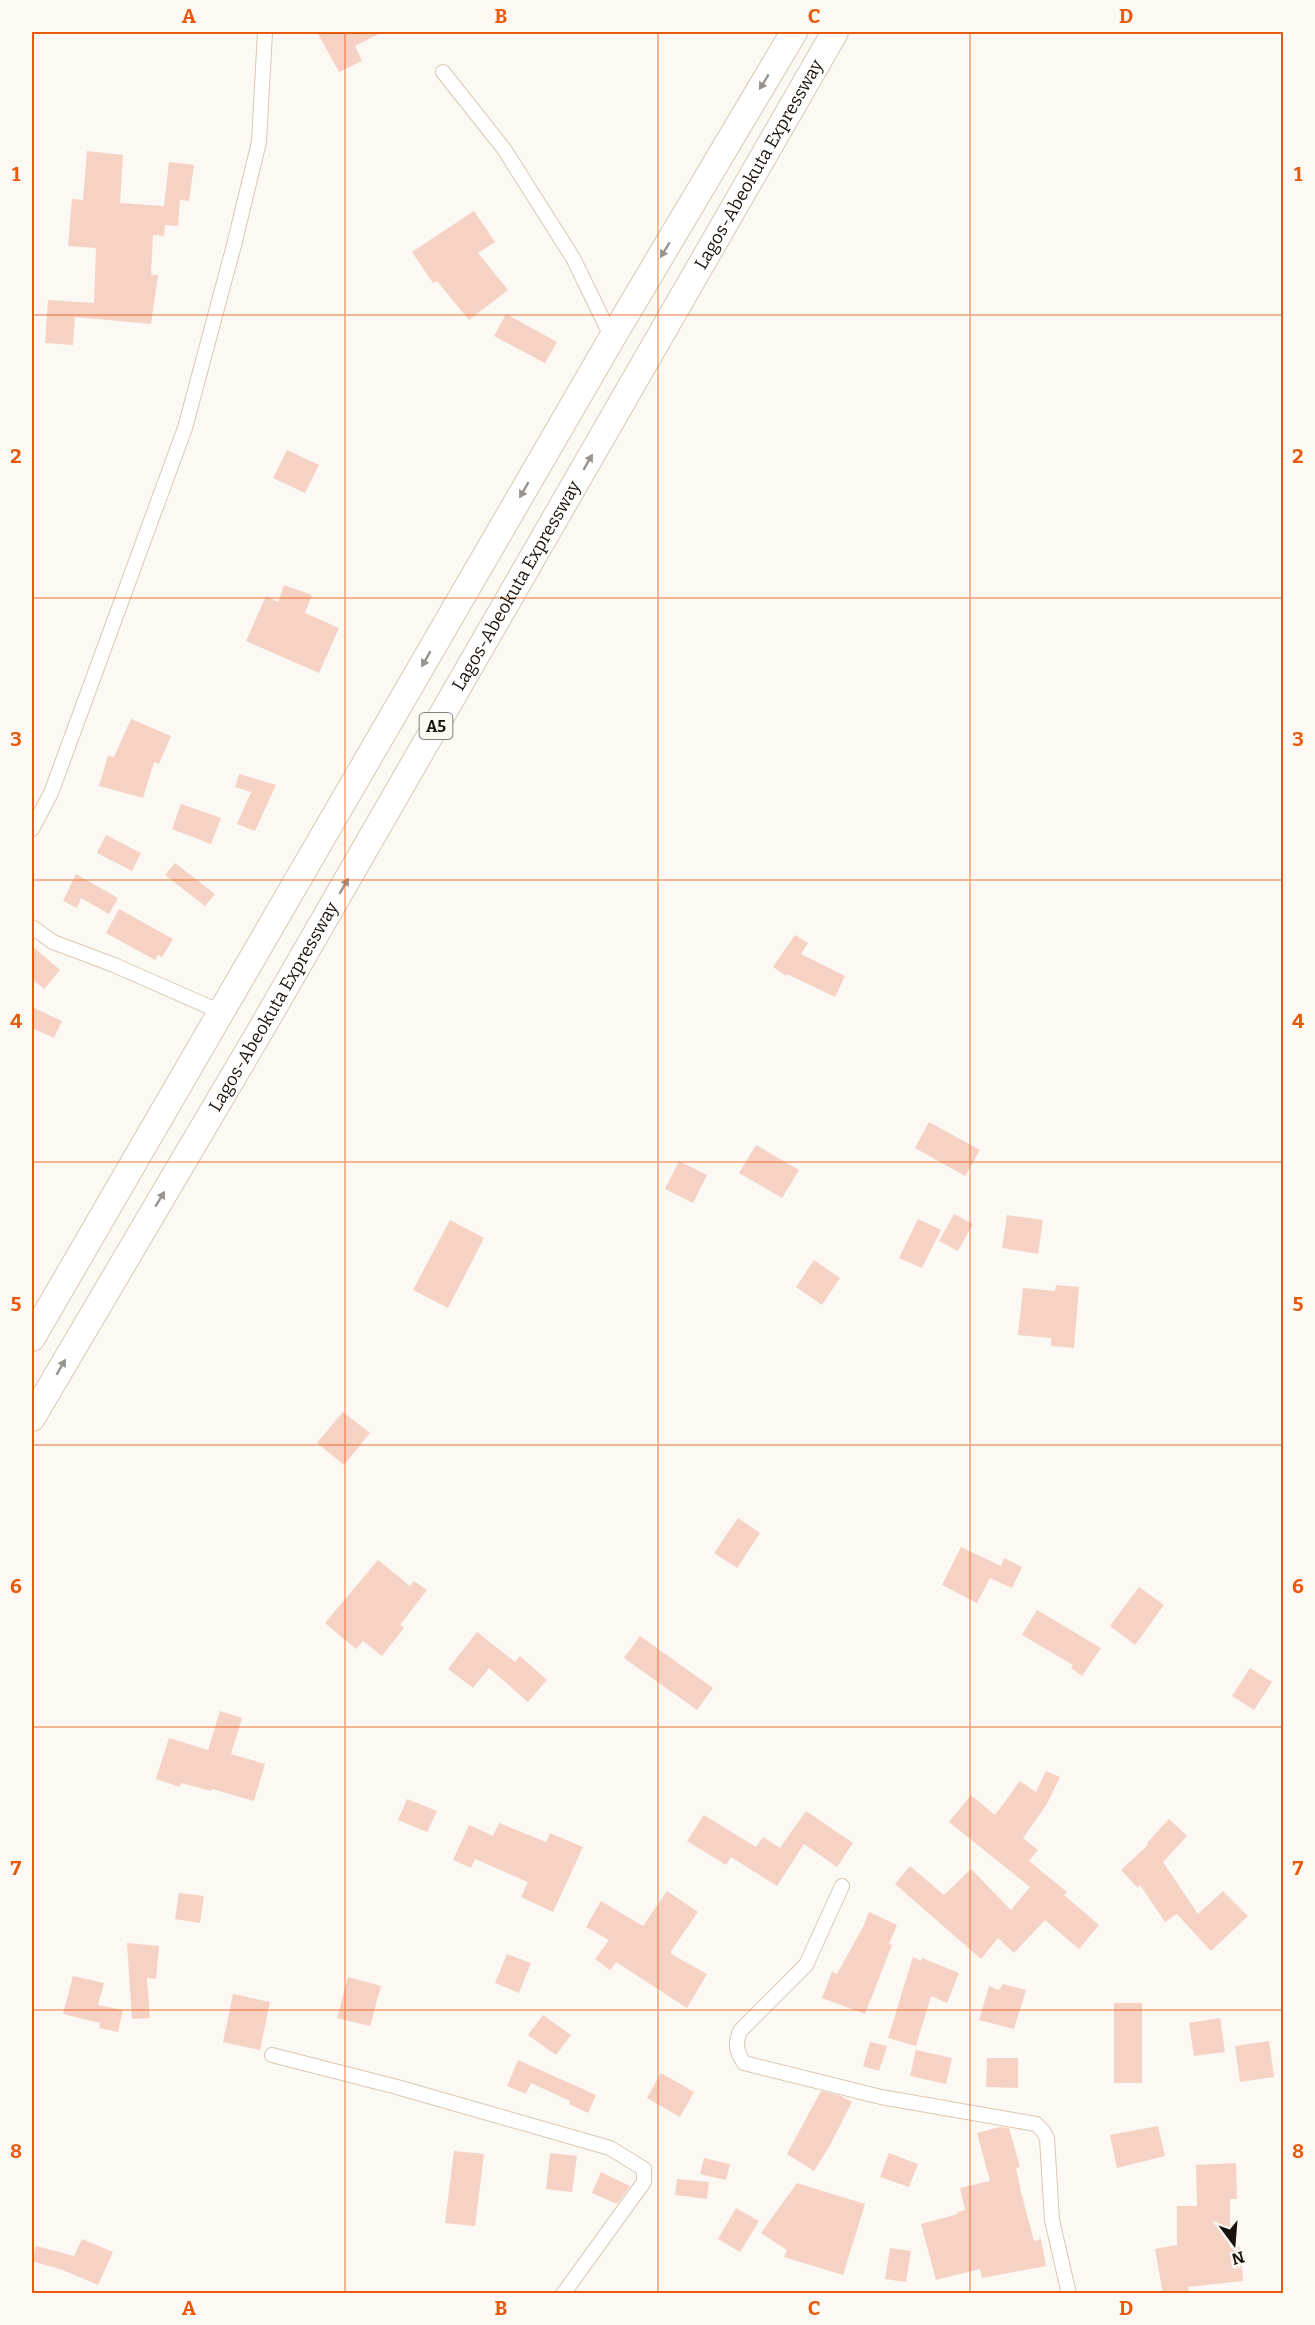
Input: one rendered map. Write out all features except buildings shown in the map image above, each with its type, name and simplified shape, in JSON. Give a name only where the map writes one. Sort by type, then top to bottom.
[{"type":"highway","name":"Lagos-Abeokuta Expressway","points":[[32,1338],[612,338],[794,32]]},
{"type":"highway","name":"Lagos-Abeokuta Expressway","points":[[32,1418],[263,1026],[835,32]]},
{"type":"street","points":[[32,829],[51,793],[185,428],[259,142],[265,32]]},
{"type":"street","points":[[443,72],[504,149],[573,258],[612,338]]},
{"type":"street","points":[[32,927],[53,942],[114,965],[221,1012]]},
{"type":"street","points":[[842,1886],[806,1965],[740,2031],[736,2040],[737,2052],[744,2063],[881,2097],[1036,2124],[1047,2139],[1052,2220],[1069,2294]]},
{"type":"street","points":[[272,2055],[397,2087],[610,2148],[644,2169],[644,2182],[563,2294]]}]
